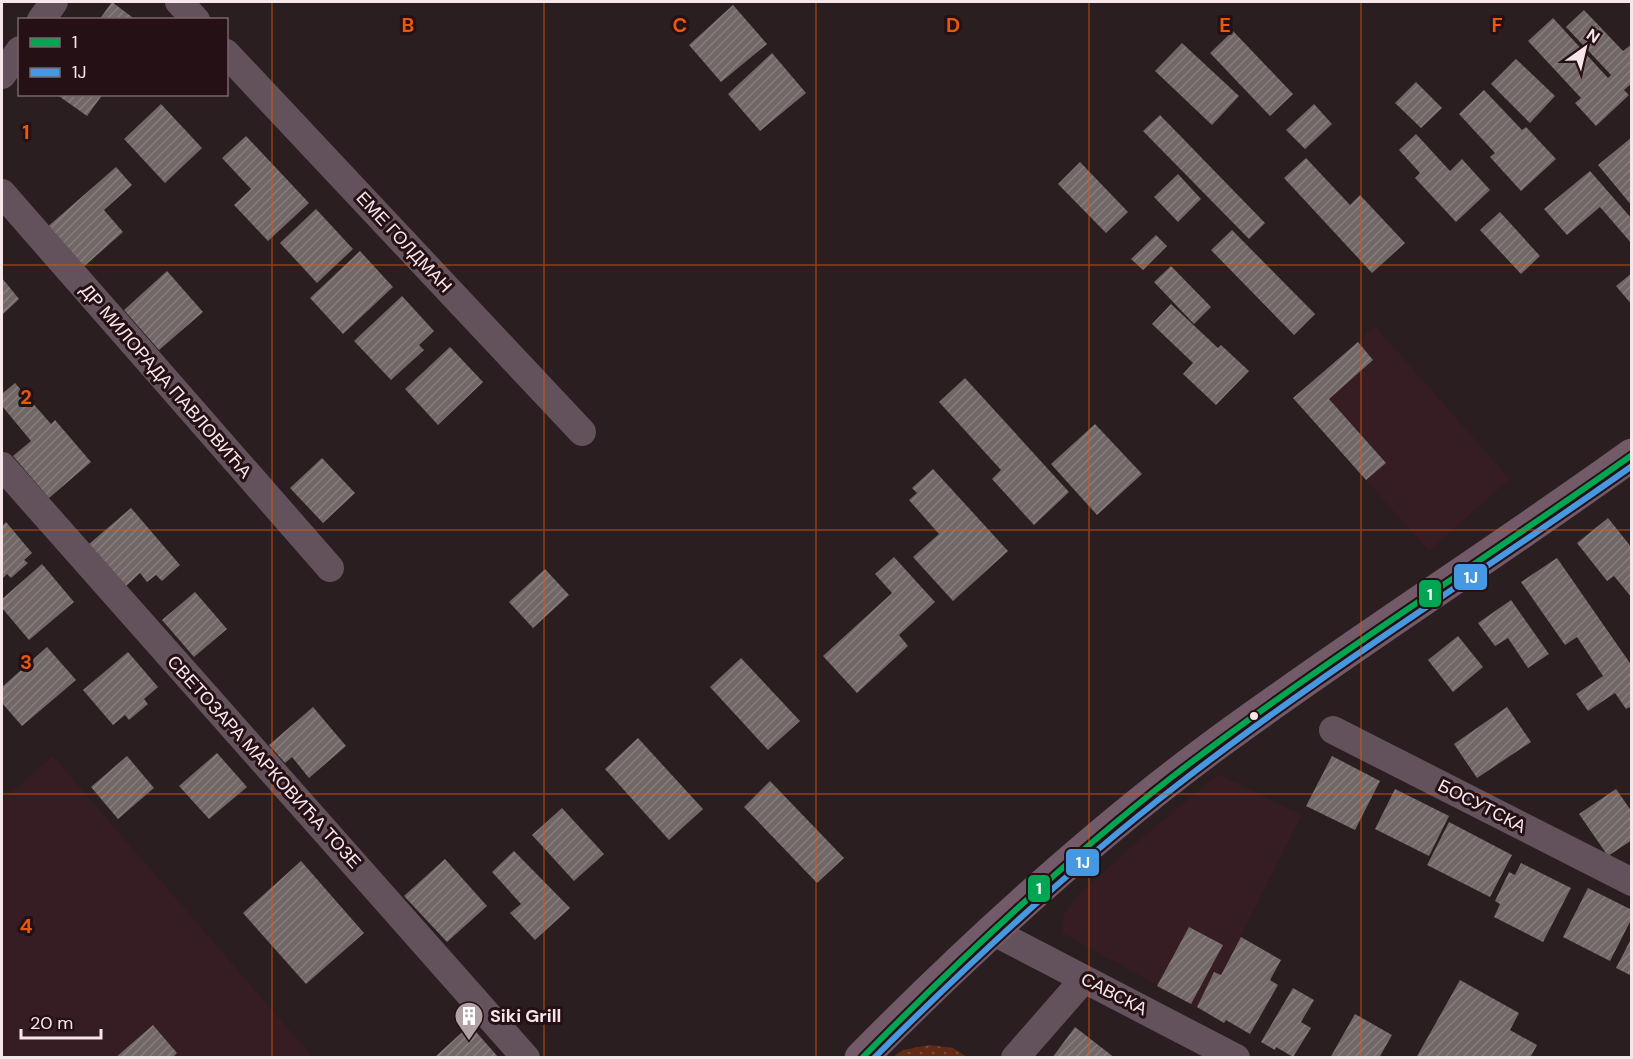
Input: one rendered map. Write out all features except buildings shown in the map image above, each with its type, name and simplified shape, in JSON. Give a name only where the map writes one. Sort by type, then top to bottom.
[{"type":"main road","points":[[861,1058],[992,931],[1109,827],[1218,743],[1632,455]]},
{"type":"street","points":[[42,18],[54,2]]},
{"type":"street","points":[[179,2],[194,18]]},
{"type":"street","points":[[2,75],[18,53]]},
{"type":"street","name":"ЕМЕ ГОЛДМАН","points":[[228,55],[582,432]]},
{"type":"street","name":"ДР МИЛОРАДА ПАВЛОВИЋА","points":[[2,193],[330,568]]},
{"type":"street","name":"СВЕТОЗАРА МАРКОВИЋА ТОЗЕ","points":[[2,466],[526,1058]]},
{"type":"street","name":"БОСУТСКА","points":[[1333,730],[1632,882]]},
{"type":"street","name":"САВСКА","points":[[992,931],[1236,1058]]},
{"type":"street","points":[[1016,1058],[1084,979]]},
{"type":"shaded area","points":[[1375,326],[1510,479],[1429,551],[1293,398]]},
{"type":"shaded area","points":[[53,756],[313,1057],[172,1057],[177,1053],[153,1025],[115,1057],[2,1057],[2,800]]},
{"type":"shaded area","points":[[1218,774],[1302,815],[1221,975],[1214,972],[1197,1007],[1062,933],[1063,916],[1076,897],[1133,845]]},
{"type":"shaded area","points":[[929,1045],[953,1048],[967,1057],[893,1057],[903,1050]]},
{"type":"transit line","name":"1","points":[[862,1058],[1012,913],[1091,843],[1172,777],[1342,654],[1632,455]]},
{"type":"transit line","name":"1J","points":[[874,1058],[1021,917],[1097,850],[1176,786],[1287,703],[1632,466]]},
{"type":"place","name":"Siki Grill","points":[[469,1042]]}]
